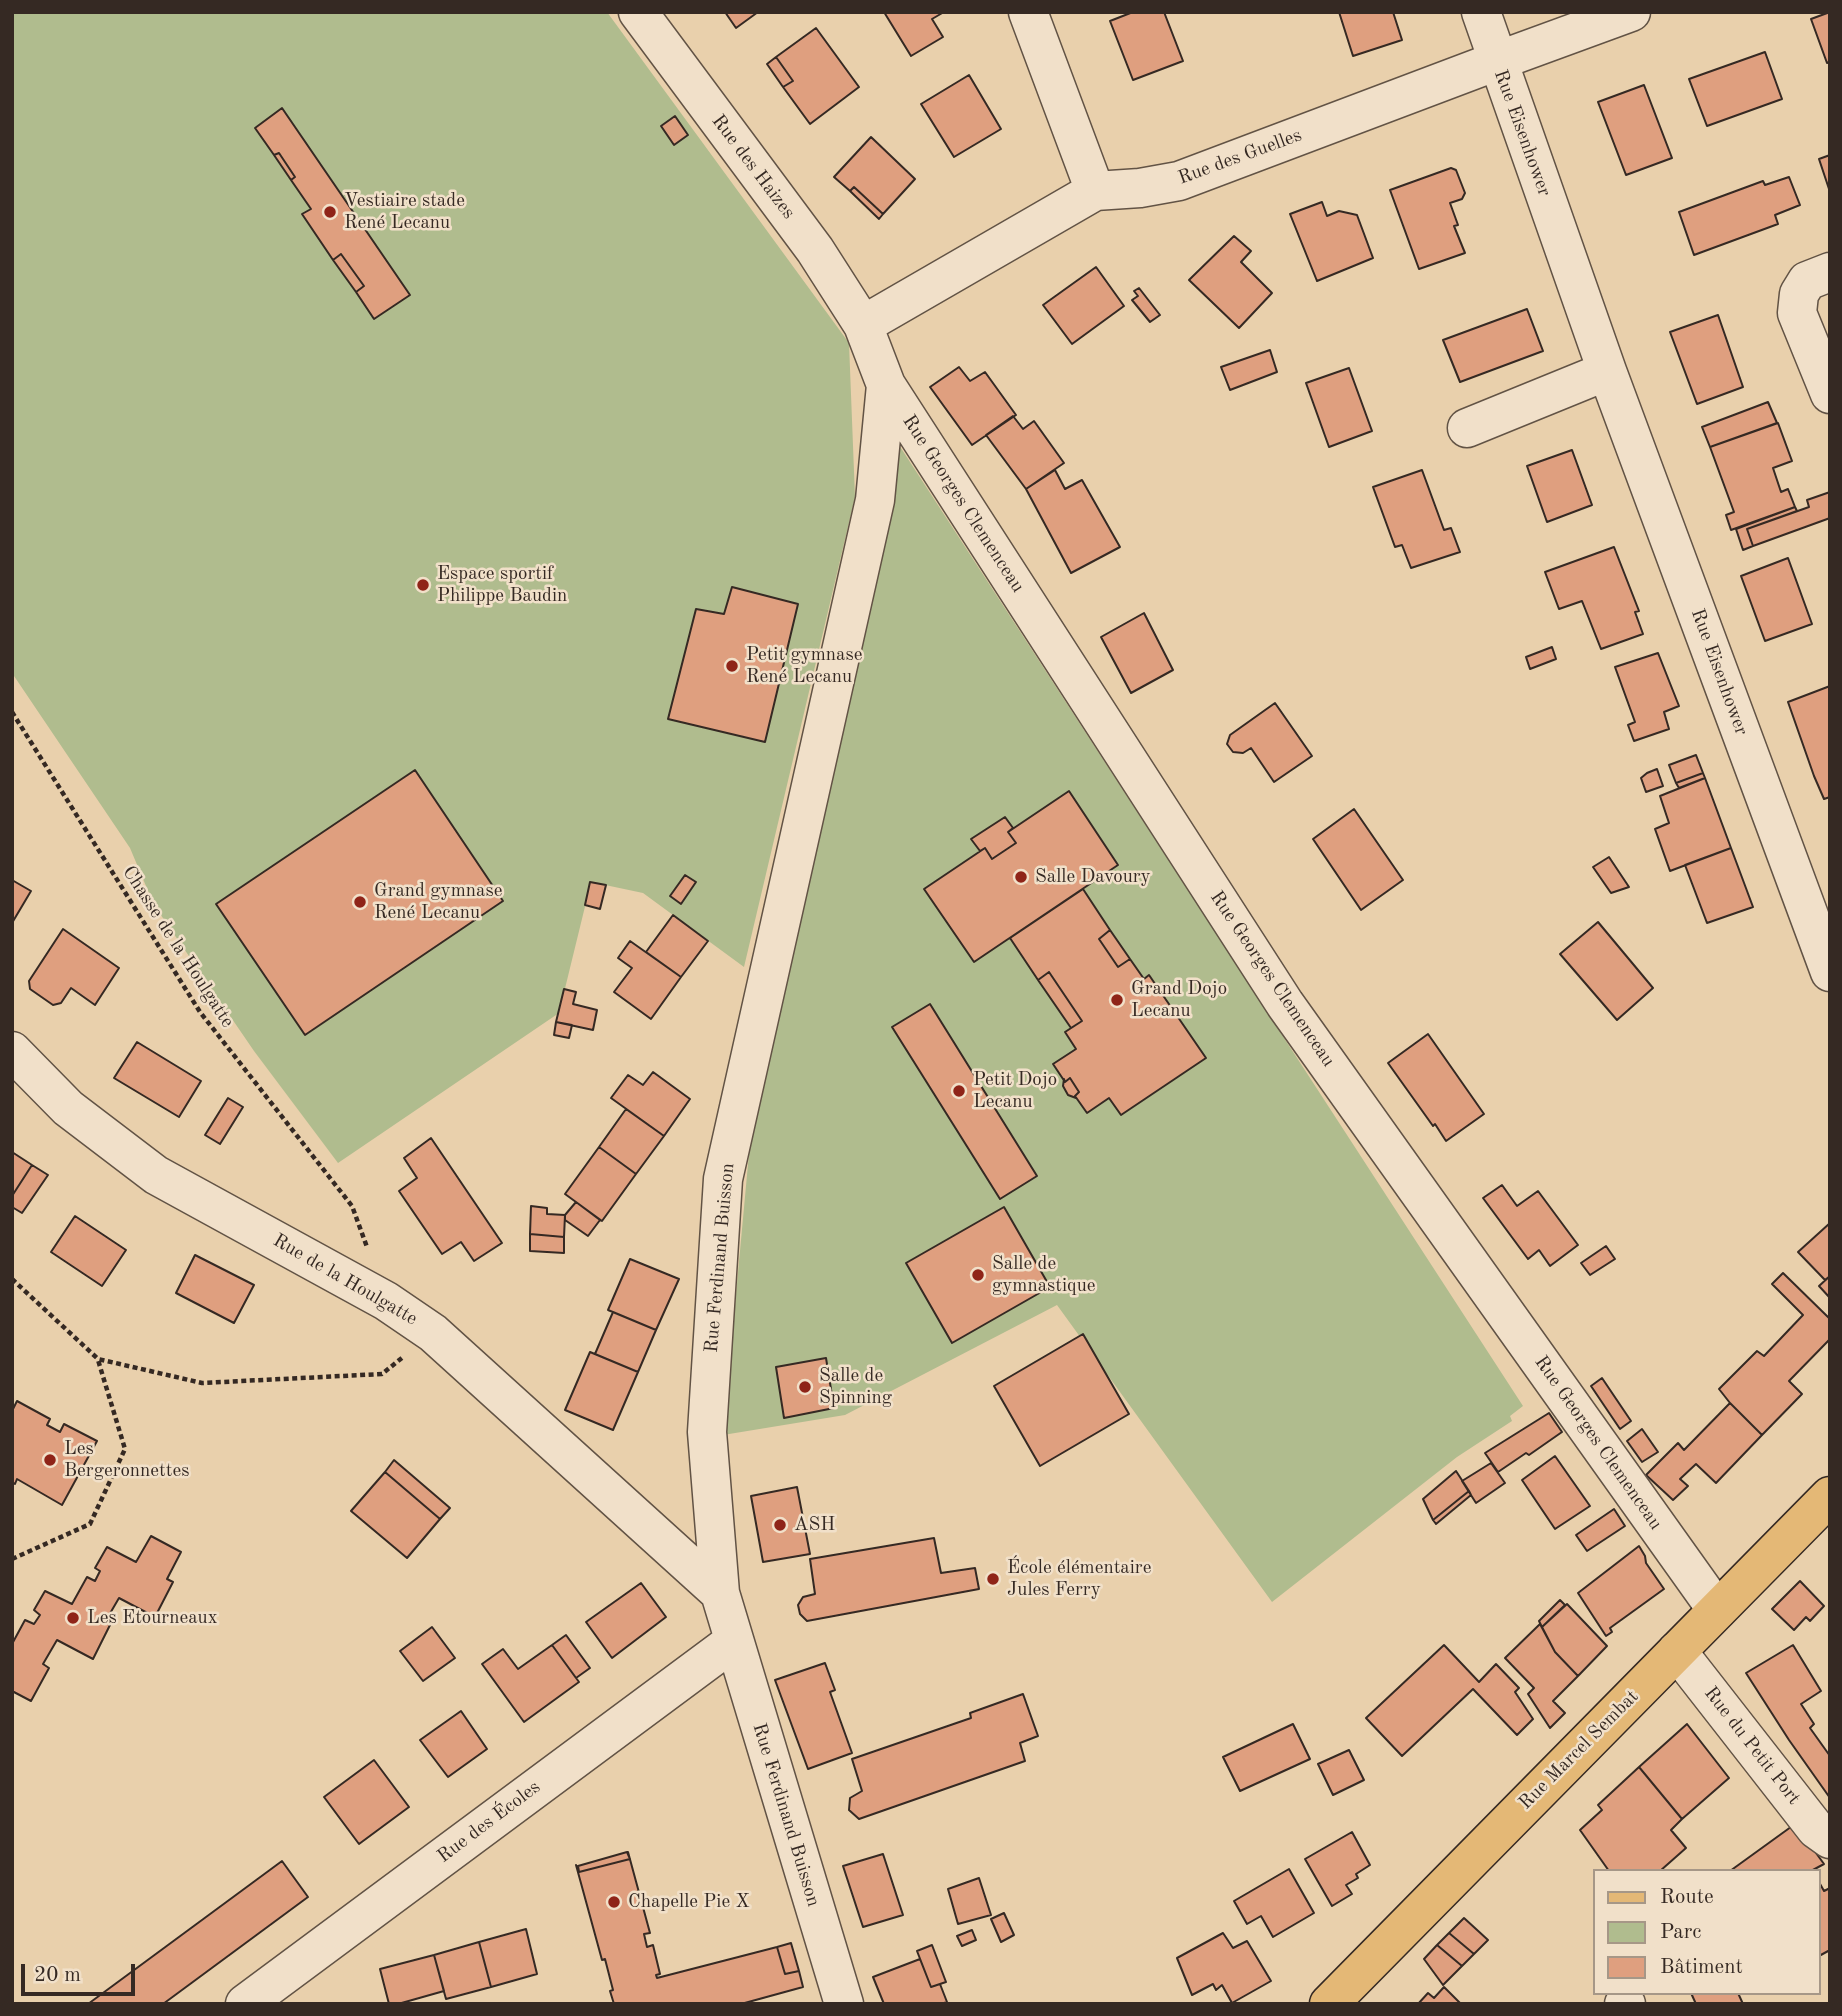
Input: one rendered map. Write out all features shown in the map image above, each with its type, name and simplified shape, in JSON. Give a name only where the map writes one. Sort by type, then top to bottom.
[{"type":"main road","name":"Rue Marcel Sembat","points":[[1329,2004],[1830,1496]]},
{"type":"street","name":"Rue des Haizes","points":[[638,12],[815,250],[863,325]]},
{"type":"street","points":[[1028,12],[1095,191]]},
{"type":"street","name":"Rue Eisenhower","points":[[1481,12],[1607,371],[1819,908],[1830,972]]},
{"type":"street","name":"Rue des Guelles","points":[[863,325],[1095,191],[1140,188],[1179,181],[1631,12]]},
{"type":"street","points":[[1830,272],[1807,281],[1799,294],[1797,313],[1830,394]]},
{"type":"street","name":"Rue Georges Clemenceau","points":[[863,325],[886,385],[1285,1004],[1717,1610]]},
{"type":"street","points":[[1467,428],[1607,371]]},
{"type":"street","name":"Rue Ferdinand Buisson","points":[[844,2004],[720,1592],[707,1432],[723,1179],[875,500],[886,385]]},
{"type":"street","name":"Rue de la Houlgatte","points":[[12,1051],[68,1108],[156,1175],[386,1301],[433,1333],[720,1592]]},
{"type":"street","name":"Rue des Écoles","points":[[245,2004],[734,1641]]},
{"type":"street","name":"Rue du Petit Port","points":[[1677,1651],[1816,1829],[1830,1839]]},
{"type":"path","name":"Chasse de la Houlgatte","points":[[12,712],[200,1012],[352,1206],[386,1301]]},
{"type":"path","points":[[12,1279],[98,1359],[202,1383],[382,1374],[433,1333]]},
{"type":"path","points":[[12,1559],[90,1524],[125,1449],[98,1359]]},
{"type":"green space","name":"Espace sportif Philippe Baudin","points":[[12,12],[607,12],[849,343],[855,497],[744,967],[643,893],[591,882],[559,1013],[338,1163],[254,1051],[154,905],[130,848],[12,673]]},
{"type":"green space","points":[[897,442],[1523,1406],[1510,1416],[1512,1421],[1457,1457],[1272,1602],[1057,1305],[845,1415],[723,1435],[753,1110]]},
{"type":"building","points":[[725,12],[758,12],[736,28]]},
{"type":"building","points":[[884,12],[944,12],[932,19],[943,37],[911,56]]},
{"type":"building","points":[[1133,12],[1164,12],[1183,61],[1133,80],[1110,21]]},
{"type":"building","points":[[1339,12],[1393,12],[1402,40],[1353,56]]},
{"type":"building","points":[[1830,12],[1830,62],[1827,63],[1811,19]]},
{"type":"building","points":[[816,28],[859,87],[810,124],[783,87],[793,81],[776,57]]},
{"type":"building","points":[[1765,52],[1782,99],[1707,126],[1689,79]]},
{"type":"building","points":[[776,57],[793,81],[783,87],[767,64]]},
{"type":"building","points":[[969,75],[1001,129],[954,157],[921,104]]},
{"type":"building","points":[[1644,85],[1672,158],[1626,175],[1598,102]]},
{"type":"building","name":"Vestiaire stade René Lecanu","points":[[282,108],[410,295],[374,319],[356,292],[364,286],[341,254],[333,260],[302,214],[311,209],[291,180],[295,177],[279,153],[274,155],[255,128]]},
{"type":"building","points":[[675,116],[688,135],[674,145],[661,126]]},
{"type":"building","points":[[871,137],[915,179],[883,214],[854,187],[850,191],[834,177]]},
{"type":"building","points":[[279,153],[295,177],[291,180],[274,155]]},
{"type":"building","points":[[1830,155],[1830,192],[1819,159]]},
{"type":"building","points":[[1451,168],[1456,170],[1465,193],[1462,199],[1450,203],[1458,225],[1454,226],[1465,253],[1419,269],[1390,190]]},
{"type":"building","points":[[1789,177],[1800,205],[1775,215],[1778,224],[1694,255],[1679,212],[1763,181],[1765,185]]},
{"type":"building","points":[[854,187],[883,214],[879,219],[850,191]]},
{"type":"building","points":[[1322,202],[1327,216],[1339,211],[1357,215],[1373,258],[1317,281],[1290,214]]},
{"type":"building","points":[[1234,236],[1251,251],[1241,262],[1272,293],[1239,328],[1189,280]]},
{"type":"building","points":[[341,254],[364,286],[356,292],[333,260]]},
{"type":"building","points":[[1096,267],[1124,306],[1072,344],[1043,305]]},
{"type":"building","points":[[1139,288],[1160,315],[1150,322],[1132,300],[1138,296],[1134,291]]},
{"type":"building","points":[[1527,309],[1543,351],[1460,382],[1443,340]]},
{"type":"building","points":[[1718,315],[1743,387],[1697,404],[1670,332]]},
{"type":"building","points":[[1270,350],[1277,372],[1230,390],[1221,367]]},
{"type":"building","points":[[959,367],[970,381],[985,372],[1016,415],[972,445],[930,387]]},
{"type":"building","points":[[1349,368],[1372,431],[1329,447],[1306,383]]},
{"type":"building","points":[[1768,402],[1777,423],[1710,447],[1702,427]]},
{"type":"building","points":[[1013,416],[1023,429],[1034,421],[1064,463],[1026,489],[986,435]]},
{"type":"building","points":[[1778,423],[1792,461],[1773,468],[1781,492],[1788,489],[1795,507],[1731,530],[1726,515],[1734,512],[1710,447]]},
{"type":"building","points":[[1572,450],[1592,505],[1547,522],[1527,466]]},
{"type":"building","points":[[1055,470],[1065,489],[1082,480],[1120,547],[1071,573],[1026,489]]},
{"type":"building","points":[[1422,470],[1444,530],[1451,528],[1460,552],[1411,568],[1402,545],[1395,547],[1373,487]]},
{"type":"building","points":[[1830,492],[1830,518],[1753,546],[1747,529],[1809,507],[1807,500]]},
{"type":"building","points":[[1795,507],[1797,511],[1747,529],[1753,546],[1743,550],[1736,529]]},
{"type":"building","points":[[1614,547],[1639,611],[1635,612],[1643,634],[1601,649],[1582,601],[1559,609],[1545,572]]},
{"type":"building","points":[[1788,558],[1812,624],[1765,641],[1741,576]]},
{"type":"building","name":"Petit gymnase René Lecanu","points":[[732,587],[798,604],[765,742],[668,719],[696,609],[724,614]]},
{"type":"building","points":[[1144,613],[1173,670],[1131,693],[1101,637]]},
{"type":"building","points":[[1552,647],[1556,659],[1530,669],[1526,657]]},
{"type":"building","points":[[1658,653],[1679,706],[1664,712],[1669,729],[1634,741],[1628,725],[1635,722],[1615,667]]},
{"type":"building","points":[[1830,686],[1830,797],[1824,799],[1788,702]]},
{"type":"building","points":[[1275,703],[1312,756],[1274,782],[1251,748],[1243,753],[1233,752],[1227,744],[1230,735]]},
{"type":"building","points":[[1696,755],[1703,773],[1676,783],[1669,765]]},
{"type":"building","points":[[1657,769],[1663,786],[1646,792],[1641,778]]},
{"type":"building","name":"Grand gymnase René Lecanu","points":[[415,770],[503,901],[305,1035],[216,904]]},
{"type":"building","points":[[1703,773],[1705,778],[1679,788],[1676,783]]},
{"type":"building","points":[[1705,778],[1731,848],[1670,871],[1655,829],[1669,823],[1660,796]]},
{"type":"building","name":"Salle Davoury","points":[[1069,791],[1118,865],[974,962],[924,889],[985,848],[992,859],[1016,843],[1008,832]]},
{"type":"building","points":[[1354,809],[1403,880],[1361,910],[1313,839]]},
{"type":"building","points":[[1005,817],[1013,828],[1008,832],[1016,843],[992,859],[985,848],[980,851],[971,839]]},
{"type":"building","points":[[1731,848],[1753,907],[1707,923],[1685,865]]},
{"type":"building","points":[[1609,857],[1629,887],[1611,893],[1593,867]]},
{"type":"building","points":[[685,875],[696,882],[681,904],[670,896]]},
{"type":"building","points":[[12,880],[31,891],[12,923]]},
{"type":"building","points":[[590,882],[606,885],[600,909],[585,905]]},
{"type":"building","name":"Grand Dojo Lecanu","points":[[1083,889],[1110,930],[1099,939],[1118,967],[1130,959],[1144,979],[1149,975],[1206,1058],[1121,1115],[1109,1098],[1087,1113],[1075,1096],[1079,1092],[1070,1078],[1065,1082],[1053,1064],[1076,1049],[1065,1032],[1082,1021],[1049,972],[1038,980],[1010,938]]},
{"type":"building","points":[[673,915],[708,941],[681,977],[646,952]]},
{"type":"building","points":[[1598,922],[1653,988],[1617,1020],[1560,954]]},
{"type":"building","points":[[63,929],[119,968],[95,1005],[71,988],[61,1003],[53,1005],[30,989],[29,981]]},
{"type":"building","points":[[1110,930],[1130,959],[1118,967],[1099,939]]},
{"type":"building","points":[[630,941],[681,977],[651,1019],[614,992],[632,968],[618,958]]},
{"type":"building","points":[[1049,972],[1082,1021],[1071,1028],[1038,980]]},
{"type":"building","points":[[564,989],[576,992],[573,1004],[597,1010],[593,1030],[556,1022]]},
{"type":"building","name":"Petit Dojo Lecanu","points":[[930,1004],[1037,1176],[1000,1199],[892,1027]]},
{"type":"building","points":[[556,1022],[572,1025],[569,1038],[554,1035]]},
{"type":"building","points":[[1428,1034],[1484,1114],[1446,1141],[1388,1063]]},
{"type":"building","points":[[137,1042],[201,1081],[179,1117],[114,1078]]},
{"type":"building","points":[[653,1072],[690,1099],[664,1136],[611,1098],[628,1075],[643,1085]]},
{"type":"building","points":[[1070,1078],[1079,1092],[1076,1098],[1068,1095],[1063,1086],[1064,1079],[1065,1082]]},
{"type":"building","points":[[228,1098],[243,1107],[220,1144],[205,1135]]},
{"type":"building","points":[[626,1109],[664,1136],[636,1174],[599,1147]]},
{"type":"building","points":[[431,1138],[502,1243],[474,1261],[461,1242],[442,1254],[399,1191],[417,1178],[404,1158]]},
{"type":"building","points":[[599,1147],[636,1174],[602,1221],[565,1194]]},
{"type":"building","points":[[12,1152],[32,1165],[12,1196]]},
{"type":"building","points":[[32,1165],[48,1175],[22,1213],[12,1207],[12,1196]]},
{"type":"building","points":[[1502,1185],[1517,1206],[1538,1191],[1578,1245],[1550,1266],[1539,1250],[1528,1259],[1483,1198]]},
{"type":"building","points":[[576,1202],[600,1220],[588,1236],[565,1220],[565,1215]]},
{"type":"building","points":[[531,1206],[547,1208],[547,1214],[565,1215],[564,1237],[530,1234]]},
{"type":"building","name":"Salle de gymnastique","points":[[1004,1207],[1050,1287],[952,1343],[906,1263]]},
{"type":"building","points":[[75,1216],[126,1250],[102,1286],[51,1252]]},
{"type":"building","points":[[1830,1223],[1830,1276],[1825,1280],[1798,1252]]},
{"type":"building","points":[[530,1234],[564,1237],[564,1253],[530,1251]]},
{"type":"building","points":[[1606,1246],[1615,1259],[1590,1275],[1581,1263]]},
{"type":"building","points":[[195,1255],[254,1285],[234,1323],[176,1293]]},
{"type":"building","points":[[630,1259],[679,1279],[656,1330],[608,1310]]},
{"type":"building","points":[[1783,1273],[1830,1319],[1830,1339],[1789,1381],[1802,1394],[1762,1435],[1719,1389],[1757,1351],[1764,1356],[1803,1315],[1772,1284]]},
{"type":"building","points":[[1830,1276],[1830,1298],[1819,1286]]},
{"type":"building","points":[[613,1312],[656,1330],[638,1372],[595,1354]]},
{"type":"building","points":[[1083,1334],[1129,1414],[1040,1466],[994,1386]]},
{"type":"building","points":[[590,1352],[638,1372],[613,1430],[565,1410]]},
{"type":"building","name":"Salle de Spinning","points":[[826,1358],[834,1408],[784,1418],[776,1367]]},
{"type":"building","points":[[1602,1378],[1631,1421],[1620,1429],[1591,1386]]},
{"type":"building","name":"Les Bergeronnettes","points":[[17,1401],[50,1419],[47,1425],[60,1432],[64,1424],[97,1441],[62,1505],[17,1479],[15,1484],[12,1482],[12,1411]]},
{"type":"building","points":[[1730,1403],[1762,1435],[1716,1483],[1696,1464],[1680,1479],[1688,1486],[1673,1500],[1646,1475],[1678,1443],[1684,1450]]},
{"type":"building","points":[[1549,1413],[1562,1432],[1498,1472],[1485,1453]]},
{"type":"building","points":[[1642,1429],[1658,1452],[1642,1462],[1627,1441]]},
{"type":"building","points":[[1555,1456],[1590,1506],[1555,1529],[1522,1480]]},
{"type":"building","points":[[394,1460],[450,1508],[440,1519],[385,1472]]},
{"type":"building","points":[[1491,1463],[1505,1483],[1476,1503],[1462,1481]]},
{"type":"building","points":[[1456,1471],[1469,1491],[1433,1520],[1423,1499]]},
{"type":"building","points":[[385,1472],[440,1519],[407,1558],[351,1511]]},
{"type":"building","name":"ASH","points":[[797,1487],[810,1554],[763,1562],[751,1496]]},
{"type":"building","points":[[1469,1491],[1471,1495],[1436,1524],[1433,1520]]},
{"type":"building","points":[[1614,1509],[1625,1526],[1587,1551],[1576,1535]]},
{"type":"building","name":"Les Etourneaux","points":[[151,1536],[181,1552],[167,1579],[173,1582],[155,1617],[119,1598],[105,1622],[110,1625],[93,1659],[57,1640],[43,1664],[49,1668],[31,1701],[12,1691],[12,1644],[25,1620],[34,1624],[40,1615],[34,1610],[45,1591],[72,1604],[87,1577],[95,1581],[100,1571],[95,1568],[107,1547],[136,1562]]},
{"type":"building","points":[[934,1538],[941,1573],[975,1568],[979,1589],[807,1621],[800,1614],[798,1605],[803,1597],[815,1594],[810,1559]]},
{"type":"building","points":[[1639,1546],[1646,1563],[1664,1589],[1610,1628],[1612,1632],[1606,1636],[1578,1593]]},
{"type":"building","points":[[1800,1581],[1824,1606],[1810,1621],[1806,1617],[1794,1630],[1772,1609]]},
{"type":"building","points":[[641,1583],[666,1617],[612,1658],[586,1622]]},
{"type":"building","points":[[1560,1600],[1565,1605],[1542,1627],[1539,1621]]},
{"type":"building","points":[[1567,1604],[1607,1646],[1578,1676],[1555,1652],[1542,1627]]},
{"type":"building","points":[[1540,1624],[1555,1652],[1578,1676],[1553,1701],[1565,1713],[1550,1728],[1528,1694],[1534,1688],[1505,1658]]},
{"type":"building","points":[[432,1627],[455,1658],[423,1681],[400,1651]]},
{"type":"building","points":[[566,1635],[590,1668],[576,1678],[552,1645]]},
{"type":"building","points":[[552,1645],[579,1682],[524,1722],[482,1664],[503,1649],[518,1669]]},
{"type":"building","points":[[1444,1645],[1479,1682],[1496,1664],[1519,1688],[1515,1692],[1533,1719],[1517,1735],[1473,1689],[1402,1756],[1366,1718]]},
{"type":"building","points":[[1793,1645],[1821,1691],[1801,1704],[1814,1724],[1810,1728],[1830,1756],[1830,1798],[1746,1673]]},
{"type":"building","points":[[825,1663],[835,1690],[830,1692],[852,1753],[808,1769],[775,1680]]},
{"type":"building","points":[[1023,1694],[1038,1736],[1020,1743],[1025,1761],[859,1819],[849,1810],[850,1798],[862,1791],[852,1759],[971,1718],[970,1713]]},
{"type":"building","points":[[461,1711],[487,1749],[448,1777],[420,1740]]},
{"type":"building","points":[[1293,1724],[1310,1759],[1240,1791],[1223,1757]]},
{"type":"building","points":[[1687,1724],[1729,1778],[1682,1819],[1639,1767]]},
{"type":"building","points":[[1349,1750],[1364,1780],[1333,1795],[1318,1764]]},
{"type":"building","points":[[374,1760],[409,1807],[359,1844],[324,1797]]},
{"type":"building","points":[[1639,1767],[1682,1819],[1671,1830],[1686,1848],[1662,1869],[1608,1869],[1580,1830],[1602,1810],[1598,1805]]},
{"type":"building","points":[[1795,1824],[1824,1864],[1815,1869],[1733,1869]]},
{"type":"building","points":[[1352,1832],[1370,1865],[1356,1874],[1358,1878],[1346,1885],[1352,1894],[1332,1906],[1305,1859]]},
{"type":"building","points":[[627,1852],[630,1859],[579,1872],[578,1866]]},
{"type":"building","points":[[883,1854],[903,1915],[863,1927],[843,1866]]},
{"type":"building","name":"Chapelle Pie X","points":[[630,1859],[650,1933],[644,1934],[647,1947],[653,1945],[660,1974],[656,1975],[657,1978],[777,1947],[785,1974],[799,1971],[803,1987],[741,2004],[614,2004],[605,1959],[602,1960],[576,1865],[579,1872]]},
{"type":"building","points":[[282,1861],[308,1897],[163,2004],[88,2004]]},
{"type":"building","points":[[1289,1869],[1314,1913],[1273,1937],[1261,1916],[1247,1924],[1234,1901]]},
{"type":"building","points":[[979,1878],[991,1915],[958,1924],[948,1889]]},
{"type":"building","points":[[1821,1886],[1824,1891],[1830,1888],[1830,1950],[1821,1955]]},
{"type":"building","points":[[1004,1913],[1014,1935],[1001,1942],[991,1919]]},
{"type":"building","points":[[1464,1918],[1488,1940],[1474,1954],[1449,1933]]},
{"type":"building","points":[[526,1929],[537,1974],[491,1987],[479,1942]]},
{"type":"building","points":[[972,1930],[976,1940],[962,1946],[957,1936]]},
{"type":"building","points":[[1223,1933],[1233,1948],[1247,1941],[1271,1981],[1232,2003],[1222,1985],[1216,1990],[1213,1984],[1192,1995],[1177,1958]]},
{"type":"building","points":[[1449,1933],[1474,1954],[1462,1966],[1437,1945]]},
{"type":"building","points":[[479,1942],[491,1987],[446,1999],[434,1955]]},
{"type":"building","points":[[791,1943],[799,1971],[785,1974],[777,1947]]},
{"type":"building","points":[[932,1945],[946,1982],[931,1987],[917,1951]]},
{"type":"building","points":[[1437,1945],[1462,1966],[1443,1985],[1424,1959]]},
{"type":"building","points":[[434,1955],[444,1991],[389,2004],[380,1969]]},
{"type":"building","points":[[920,1959],[931,1987],[940,1984],[947,2002],[884,2004],[873,1977]]},
{"type":"building","points":[[1444,1987],[1461,2004],[1418,2004],[1428,1993],[1434,1998]]},
{"type":"building","points":[[1692,1995],[1739,1995],[1743,2004],[1696,2004]]},
{"type":"place","name":"Vestiaire stade René Lecanu","points":[[330,212]]},
{"type":"place","name":"Espace sportif Philippe Baudin","points":[[423,585]]},
{"type":"place","name":"Petit gymnase René Lecanu","points":[[732,666]]},
{"type":"place","name":"Salle Davoury","points":[[1021,877]]},
{"type":"place","name":"Grand gymnase René Lecanu","points":[[360,902]]},
{"type":"place","name":"Grand Dojo Lecanu","points":[[1117,1000]]},
{"type":"place","name":"Petit Dojo Lecanu","points":[[959,1091]]},
{"type":"place","name":"Salle de gymnastique","points":[[978,1275]]},
{"type":"place","name":"Salle de Spinning","points":[[805,1387]]},
{"type":"place","name":"Les Bergeronnettes","points":[[50,1460]]},
{"type":"place","name":"ASH","points":[[780,1525]]},
{"type":"place","name":"École élémentaire Jules Ferry","points":[[993,1579]]},
{"type":"place","name":"Les Etourneaux","points":[[73,1618]]},
{"type":"place","name":"Chapelle Pie X","points":[[614,1902]]}]
